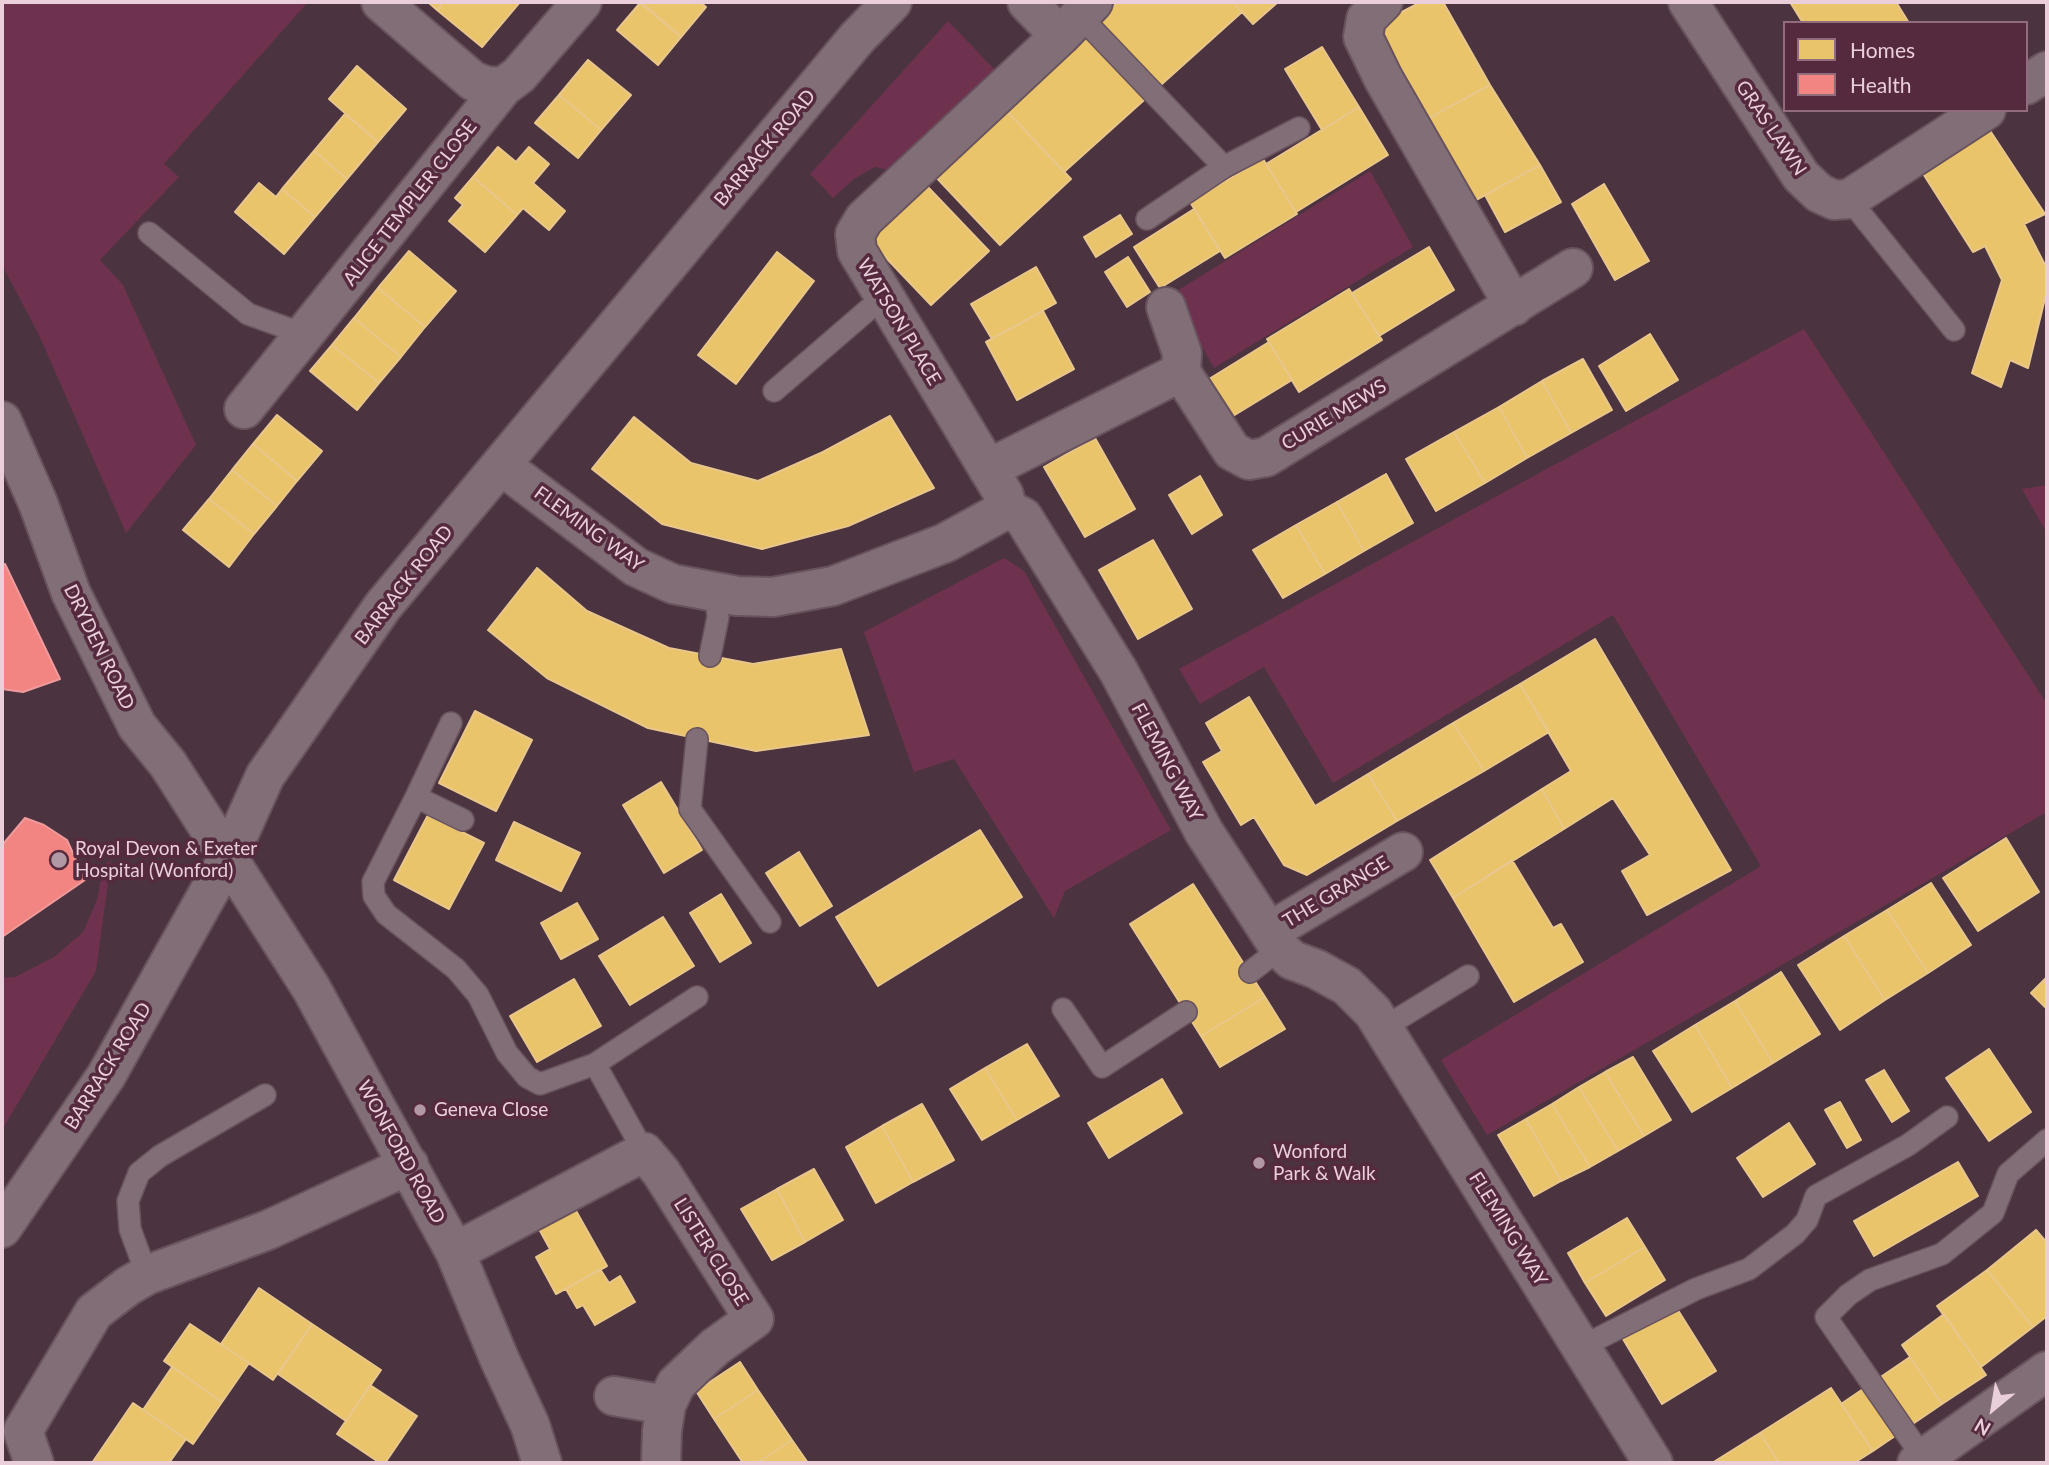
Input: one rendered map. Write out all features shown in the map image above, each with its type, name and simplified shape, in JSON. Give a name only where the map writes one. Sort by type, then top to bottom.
[{"type":"street","points":[[381,2],[473,81],[486,86],[503,87]]},
{"type":"street","name":"ALICE TEMPLER CLOSE","points":[[244,410],[503,87],[519,75],[582,2]]},
{"type":"street","name":"BARRACK ROAD","points":[[2,1228],[106,1076],[229,856],[265,776],[383,606],[857,38],[892,2]]},
{"type":"street","points":[[1027,2],[1077,18]]},
{"type":"street","points":[[1383,2],[1366,19],[1363,37],[1383,78],[1514,306]]},
{"type":"street","name":"GRAS LAWN","points":[[1688,2],[1801,176],[1819,192],[1834,200],[1849,199]]},
{"type":"street","name":"WATSON PLACE","points":[[1007,509],[1004,495],[857,251],[855,234],[864,219],[1077,18]]},
{"type":"street","points":[[2028,84],[2047,71]]},
{"type":"street","points":[[1849,199],[1983,112]]},
{"type":"street","name":"CURIE MEWS","points":[[1166,307],[1182,353],[1181,372],[1232,451],[1250,460],[1266,457],[1573,268]]},
{"type":"street","points":[[988,470],[1181,372]]},
{"type":"street","name":"DRYDEN ROAD","points":[[2,421],[38,503],[71,593],[137,726],[168,764],[229,856]]},
{"type":"street","name":"FLEMING WAY","points":[[502,466],[636,567],[673,584],[737,596],[773,597],[834,586],[945,543],[1007,509],[1023,517],[1119,673],[1204,832],[1274,941],[1292,960],[1317,969],[1347,986],[1373,1012],[1653,1463]]},
{"type":"street","name":"THE GRANGE","points":[[1274,941],[1403,852]]},
{"type":"street","name":"WONFORD ROAD","points":[[229,856],[311,988],[455,1252],[530,1425],[542,1463]]},
{"type":"street","points":[[455,1252],[644,1152]]},
{"type":"street","name":"LISTER CLOSE","points":[[644,1152],[661,1172],[754,1319],[715,1347],[676,1384],[666,1405],[661,1463]]},
{"type":"street","points":[[20,1443],[94,1312],[128,1286],[147,1275],[268,1230],[408,1165]]},
{"type":"street","points":[[1921,1461],[2047,1371]]},
{"type":"street","points":[[614,1396],[666,1405]]},
{"type":"lane","points":[[1077,18],[1175,113],[1224,167]]},
{"type":"lane","points":[[1147,219],[1224,167],[1299,128]]},
{"type":"lane","points":[[1849,199],[1954,330]]},
{"type":"lane","points":[[149,233],[248,314],[306,335]]},
{"type":"lane","points":[[774,391],[884,296]]},
{"type":"lane","points":[[710,656],[718,617],[715,592]]},
{"type":"lane","points":[[451,723],[373,882],[373,896],[386,914],[456,970],[478,995],[507,1052],[527,1077],[540,1084],[595,1063],[697,996]]},
{"type":"lane","points":[[697,739],[690,809],[770,922]]},
{"type":"lane","points":[[416,797],[463,820]]},
{"type":"lane","points":[[1250,972],[1274,941]]},
{"type":"lane","points":[[1383,1028],[1468,976]]},
{"type":"lane","points":[[1063,1009],[1102,1067],[1186,1012]]},
{"type":"lane","name":"LISTER CLOSE","points":[[595,1063],[644,1152]]},
{"type":"lane","points":[[147,1275],[130,1229],[128,1201],[139,1174],[160,1156],[265,1095]]},
{"type":"lane","points":[[1581,1347],[1696,1289],[1749,1269],[1795,1234],[1807,1220],[1816,1196],[1908,1145],[1947,1117]]},
{"type":"lane","points":[[1921,1461],[1826,1317],[1848,1295],[1870,1280],[1942,1254],[1993,1213],[2008,1174],[2047,1140]]},
{"type":"shaded area","points":[[2,2],[308,2],[164,164],[179,177],[100,260],[123,285],[196,445],[126,533],[39,335],[2,265]]},
{"type":"shaded area","points":[[948,21],[998,73],[893,171],[875,167],[854,179],[833,198],[810,174]]},
{"type":"shaded area","points":[[1370,171],[1413,247],[1214,368],[1172,294]]},
{"type":"shaded area","points":[[1804,329],[2047,704],[2047,812],[1487,1135],[1441,1060],[1761,866],[1613,615],[1333,783],[1264,667],[1200,704],[1179,669]]},
{"type":"shaded area","points":[[2047,485],[2047,533],[2022,489]]},
{"type":"shaded area","points":[[1004,558],[1024,571],[1171,830],[1065,891],[1054,918],[954,759],[914,772],[864,632]]},
{"type":"shaded area","points":[[111,861],[96,971],[2,1130],[2,978],[15,977],[54,957],[83,932],[97,900],[104,865]]},
{"type":"building: Homes","points":[[428,2],[444,2],[437,10]]},
{"type":"building: Homes","points":[[444,2],[520,2],[482,47],[437,10]]},
{"type":"building: Homes","points":[[641,2],[700,2],[706,7],[681,37]]},
{"type":"building: Homes","points":[[1118,2],[1233,2],[1242,12],[1064,172],[1003,107]]},
{"type":"building: Homes","points":[[1233,2],[1278,2],[1253,24]]},
{"type":"building: Homes","points":[[1421,2],[1443,2],[1490,85],[1429,118],[1377,25]]},
{"type":"building: Homes","points":[[1790,2],[1896,2],[1908,21],[1802,21]]},
{"type":"building: Homes","points":[[640,3],[681,37],[658,65],[617,30]]},
{"type":"building: Homes","points":[[1322,47],[1359,107],[1322,130],[1285,69]]},
{"type":"building: Homes","points":[[588,60],[631,95],[601,130],[559,95]]},
{"type":"building: Homes","points":[[357,66],[406,109],[378,142],[329,99]]},
{"type":"building: Homes","points":[[1490,85],[1540,165],[1476,200],[1429,118]]},
{"type":"building: Homes","points":[[559,95],[601,130],[578,158],[535,123]]},
{"type":"building: Homes","points":[[1003,107],[1071,179],[1000,245],[933,174]]},
{"type":"building: Homes","points":[[1359,107],[1388,155],[1296,212],[1266,164]]},
{"type":"building: Homes","points":[[345,114],[378,142],[347,179],[314,151]]},
{"type":"building: Homes","points":[[1983,120],[2045,214],[2024,224],[2047,269],[2047,290],[2028,368],[2010,360],[2001,387],[1972,373],[2002,280],[1985,246],[1973,252],[1915,161]]},
{"type":"building: Homes","points":[[498,147],[516,162],[529,147],[549,164],[533,183],[565,211],[549,230],[523,208],[517,215],[473,177]]},
{"type":"building: Homes","points":[[314,151],[347,179],[315,217],[282,189]]},
{"type":"building: Homes","points":[[1263,159],[1297,214],[1225,258],[1190,202]]},
{"type":"building: Homes","points":[[1540,165],[1561,202],[1505,232],[1485,195]]},
{"type":"building: Homes","points":[[473,177],[517,215],[485,252],[449,221],[463,205],[455,198]]},
{"type":"building: Homes","points":[[259,183],[276,197],[282,189],[315,217],[284,254],[235,212]]},
{"type":"building: Homes","points":[[1604,184],[1649,261],[1615,280],[1572,204]]},
{"type":"building: Homes","points":[[926,185],[989,251],[931,305],[868,239]]},
{"type":"building: Homes","points":[[1194,209],[1220,251],[1160,288],[1134,247]]},
{"type":"building: Homes","points":[[1120,215],[1132,234],[1096,257],[1084,237]]},
{"type":"building: Homes","points":[[1429,247],[1454,290],[1379,336],[1352,293]]},
{"type":"building: Homes","points":[[409,251],[456,291],[425,327],[378,288]]},
{"type":"building: Homes","points":[[777,252],[814,281],[736,384],[698,355]]},
{"type":"building: Homes","points":[[1128,257],[1150,292],[1127,307],[1105,272]]},
{"type":"building: Homes","points":[[1036,267],[1056,303],[992,339],[971,304]]},
{"type":"building: Homes","points":[[378,288],[425,327],[401,357],[354,318]]},
{"type":"building: Homes","points":[[1349,289],[1382,340],[1299,392],[1267,339]]},
{"type":"building: Homes","points":[[1043,311],[1074,369],[1017,400],[986,342]]},
{"type":"building: Homes","points":[[354,318],[401,357],[379,383],[332,345]]},
{"type":"building: Homes","points":[[1650,334],[1678,380],[1626,411],[1599,366]]},
{"type":"building: Homes","points":[[1269,342],[1292,380],[1233,416],[1209,379]]},
{"type":"building: Homes","points":[[332,345],[379,383],[357,410],[310,371]]},
{"type":"building: Homes","points":[[1583,359],[1612,410],[1571,433],[1542,381]]},
{"type":"building: Homes","points":[[1542,381],[1571,433],[1527,458],[1499,407]]},
{"type":"building: Homes","points":[[1499,407],[1527,458],[1485,483],[1454,432]]},
{"type":"building: Homes","points":[[277,415],[322,451],[297,481],[253,444]]},
{"type":"building: Homes","points":[[890,416],[934,488],[848,526],[762,549],[662,524],[592,469],[634,417],[691,463],[758,481],[823,452]]},
{"type":"building: Homes","points":[[1454,432],[1485,483],[1436,511],[1406,459]]},
{"type":"building: Homes","points":[[1095,438],[1135,509],[1085,537],[1044,467]]},
{"type":"building: Homes","points":[[253,444],[297,481],[277,506],[232,470]]},
{"type":"building: Homes","points":[[232,470],[277,506],[254,534],[209,499]]},
{"type":"building: Homes","points":[[1386,474],[1413,523],[1364,551],[1337,502]]},
{"type":"building: Homes","points":[[1200,476],[1222,515],[1192,534],[1169,495]]},
{"type":"building: Homes","points":[[209,499],[254,534],[229,567],[183,530]]},
{"type":"building: Homes","points":[[1337,502],[1364,551],[1325,574],[1296,525]]},
{"type":"building: Homes","points":[[1296,525],[1325,574],[1283,598],[1253,550]]},
{"type":"building: Homes","points":[[1153,540],[1192,609],[1138,639],[1099,570]]},
{"type":"building: Homes","points":[[537,568],[587,611],[669,648],[753,664],[841,649],[869,735],[756,751],[648,728],[547,678],[488,630]]},
{"type":"building: Homes","points":[[1595,639],[1731,870],[1647,915],[1622,871],[1650,855],[1613,798],[1564,829],[1542,789],[1571,771],[1520,684]]},
{"type":"building: Homes","points":[[1520,684],[1549,732],[1484,771],[1453,723]]},
{"type":"building: Homes","points":[[1249,697],[1315,806],[1368,774],[1397,821],[1307,875],[1284,865],[1254,817],[1241,825],[1203,762],[1222,751],[1206,723]]},
{"type":"building: Homes","points":[[475,711],[532,740],[496,811],[439,783]]},
{"type":"building: Homes","points":[[1453,723],[1484,771],[1397,821],[1368,774]]},
{"type":"building: Homes","points":[[661,782],[702,850],[664,873],[623,805]]},
{"type":"building: Homes","points":[[1542,789],[1564,829],[1453,898],[1430,860]]},
{"type":"building: Homes","points":[[428,815],[484,843],[449,909],[394,880]]},
{"type":"building: Homes","points":[[514,822],[580,853],[561,891],[496,860]]},
{"type":"building: Homes","points":[[980,830],[1022,897],[878,986],[836,917]]},
{"type":"building: Homes","points":[[2006,838],[2039,892],[1978,931],[1943,878]]},
{"type":"building: Homes","points":[[799,852],[832,906],[800,926],[766,873]]},
{"type":"building: Homes","points":[[1512,860],[1553,928],[1561,924],[1583,962],[1514,1002],[1453,898]]},
{"type":"building: Homes","points":[[1931,883],[1971,945],[1928,973],[1887,910]]},
{"type":"building: Homes","points":[[1193,884],[1265,997],[1201,1036],[1130,924]]},
{"type":"building: Homes","points":[[721,894],[751,943],[720,962],[690,913]]},
{"type":"building: Homes","points":[[577,903],[598,939],[561,959],[541,923]]},
{"type":"building: Homes","points":[[1887,910],[1928,973],[1885,1000],[1844,936]]},
{"type":"building: Homes","points":[[663,917],[694,966],[630,1005],[599,956]]},
{"type":"building: Homes","points":[[1844,936],[1885,1000],[1840,1030],[1798,965]]},
{"type":"building: Homes","points":[[1781,972],[1820,1034],[1773,1063],[1735,1001]]},
{"type":"building: Homes","points":[[2047,977],[2047,1009],[2031,993]]},
{"type":"building: Homes","points":[[574,979],[601,1026],[537,1062],[510,1016]]},
{"type":"building: Homes","points":[[1265,997],[1285,1029],[1220,1067],[1201,1036]]},
{"type":"building: Homes","points":[[1735,1001],[1773,1063],[1732,1088],[1695,1025]]},
{"type":"building: Homes","points":[[1695,1025],[1732,1088],[1692,1112],[1653,1051]]},
{"type":"building: Homes","points":[[1027,1044],[1059,1096],[1017,1120],[985,1068]]},
{"type":"building: Homes","points":[[1989,1049],[2031,1112],[1989,1141],[1946,1078]]},
{"type":"building: Homes","points":[[1633,1057],[1671,1120],[1644,1136],[1605,1072]]},
{"type":"building: Homes","points":[[985,1068],[1017,1120],[982,1140],[950,1089]]},
{"type":"building: Homes","points":[[1884,1070],[1909,1111],[1892,1122],[1866,1080]]},
{"type":"building: Homes","points":[[1605,1072],[1644,1136],[1618,1151],[1579,1087]]},
{"type":"building: Homes","points":[[1162,1079],[1182,1113],[1109,1158],[1088,1123]]},
{"type":"building: Homes","points":[[1579,1087],[1618,1151],[1590,1167],[1552,1104]]},
{"type":"building: Homes","points":[[1840,1102],[1861,1140],[1847,1148],[1825,1110]]},
{"type":"building: Homes","points":[[922,1104],[954,1160],[913,1182],[882,1126]]},
{"type":"building: Homes","points":[[1552,1104],[1590,1167],[1561,1181],[1526,1119]]},
{"type":"building: Homes","points":[[1526,1119],[1561,1181],[1534,1196],[1498,1135]]},
{"type":"building: Homes","points":[[1789,1123],[1815,1164],[1763,1197],[1737,1158]]},
{"type":"building: Homes","points":[[882,1126],[913,1182],[876,1203],[846,1147]]},
{"type":"building: Homes","points":[[1958,1162],[1978,1196],[1874,1256],[1854,1221]]},
{"type":"building: Homes","points":[[814,1169],[843,1220],[805,1242],[777,1189]]},
{"type":"building: Homes","points":[[777,1189],[805,1242],[772,1260],[741,1209]]},
{"type":"building: Homes","points":[[575,1209],[607,1266],[556,1294],[536,1257],[550,1249],[539,1229]]},
{"type":"building: Homes","points":[[1627,1218],[1645,1247],[1585,1283],[1568,1253]]},
{"type":"building: Homes","points":[[2036,1230],[2047,1243],[2047,1316],[2033,1327],[1987,1270]]},
{"type":"building: Homes","points":[[1645,1247],[1665,1280],[1606,1316],[1585,1283]]},
{"type":"building: Homes","points":[[600,1269],[609,1283],[620,1276],[635,1302],[595,1325],[583,1305],[577,1308],[566,1289]]},
{"type":"building: Homes","points":[[1987,1270],[2033,1327],[1981,1367],[1937,1306]]},
{"type":"building: Homes","points":[[259,1288],[312,1324],[273,1380],[221,1344]]},
{"type":"building: Homes","points":[[1676,1307],[1716,1371],[1662,1404],[1623,1339]]},
{"type":"building: Homes","points":[[1944,1314],[1986,1375],[1942,1404],[1902,1345]]},
{"type":"building: Homes","points":[[190,1324],[249,1363],[222,1402],[164,1361]]},
{"type":"building: Homes","points":[[312,1324],[381,1370],[346,1421],[278,1374]]},
{"type":"building: Homes","points":[[1910,1357],[1942,1404],[1873,1451],[1841,1404]]},
{"type":"building: Homes","points":[[740,1362],[758,1390],[714,1419],[696,1391]]},
{"type":"building: Homes","points":[[172,1367],[222,1402],[193,1444],[143,1410]]},
{"type":"building: Homes","points":[[370,1385],[417,1416],[385,1463],[380,1463],[337,1434]]},
{"type":"building: Homes","points":[[1831,1388],[1873,1451],[1854,1463],[1779,1463],[1760,1433]]},
{"type":"building: Homes","points":[[758,1390],[792,1440],[757,1463],[743,1463],[714,1419]]},
{"type":"building: Homes","points":[[133,1403],[186,1439],[169,1463],[92,1463]]},
{"type":"building: Homes","points":[[1760,1433],[1779,1463],[1712,1463]]},
{"type":"building: Homes","points":[[792,1440],[808,1463],[757,1463]]},
{"type":"building: Health","points":[[5,564],[60,679],[23,692],[2,689],[2,565]]},
{"type":"building: Health","points":[[25,818],[44,825],[67,840],[85,880],[2,937],[2,842],[4,843]]},
{"type":"place","name":"Royal Devon & Exeter Hospital (Wonford)","points":[[59,860]]},
{"type":"place","name":"Geneva Close","points":[[420,1110]]},
{"type":"place","name":"Wonford Park & Walk","points":[[1259,1163]]}]
